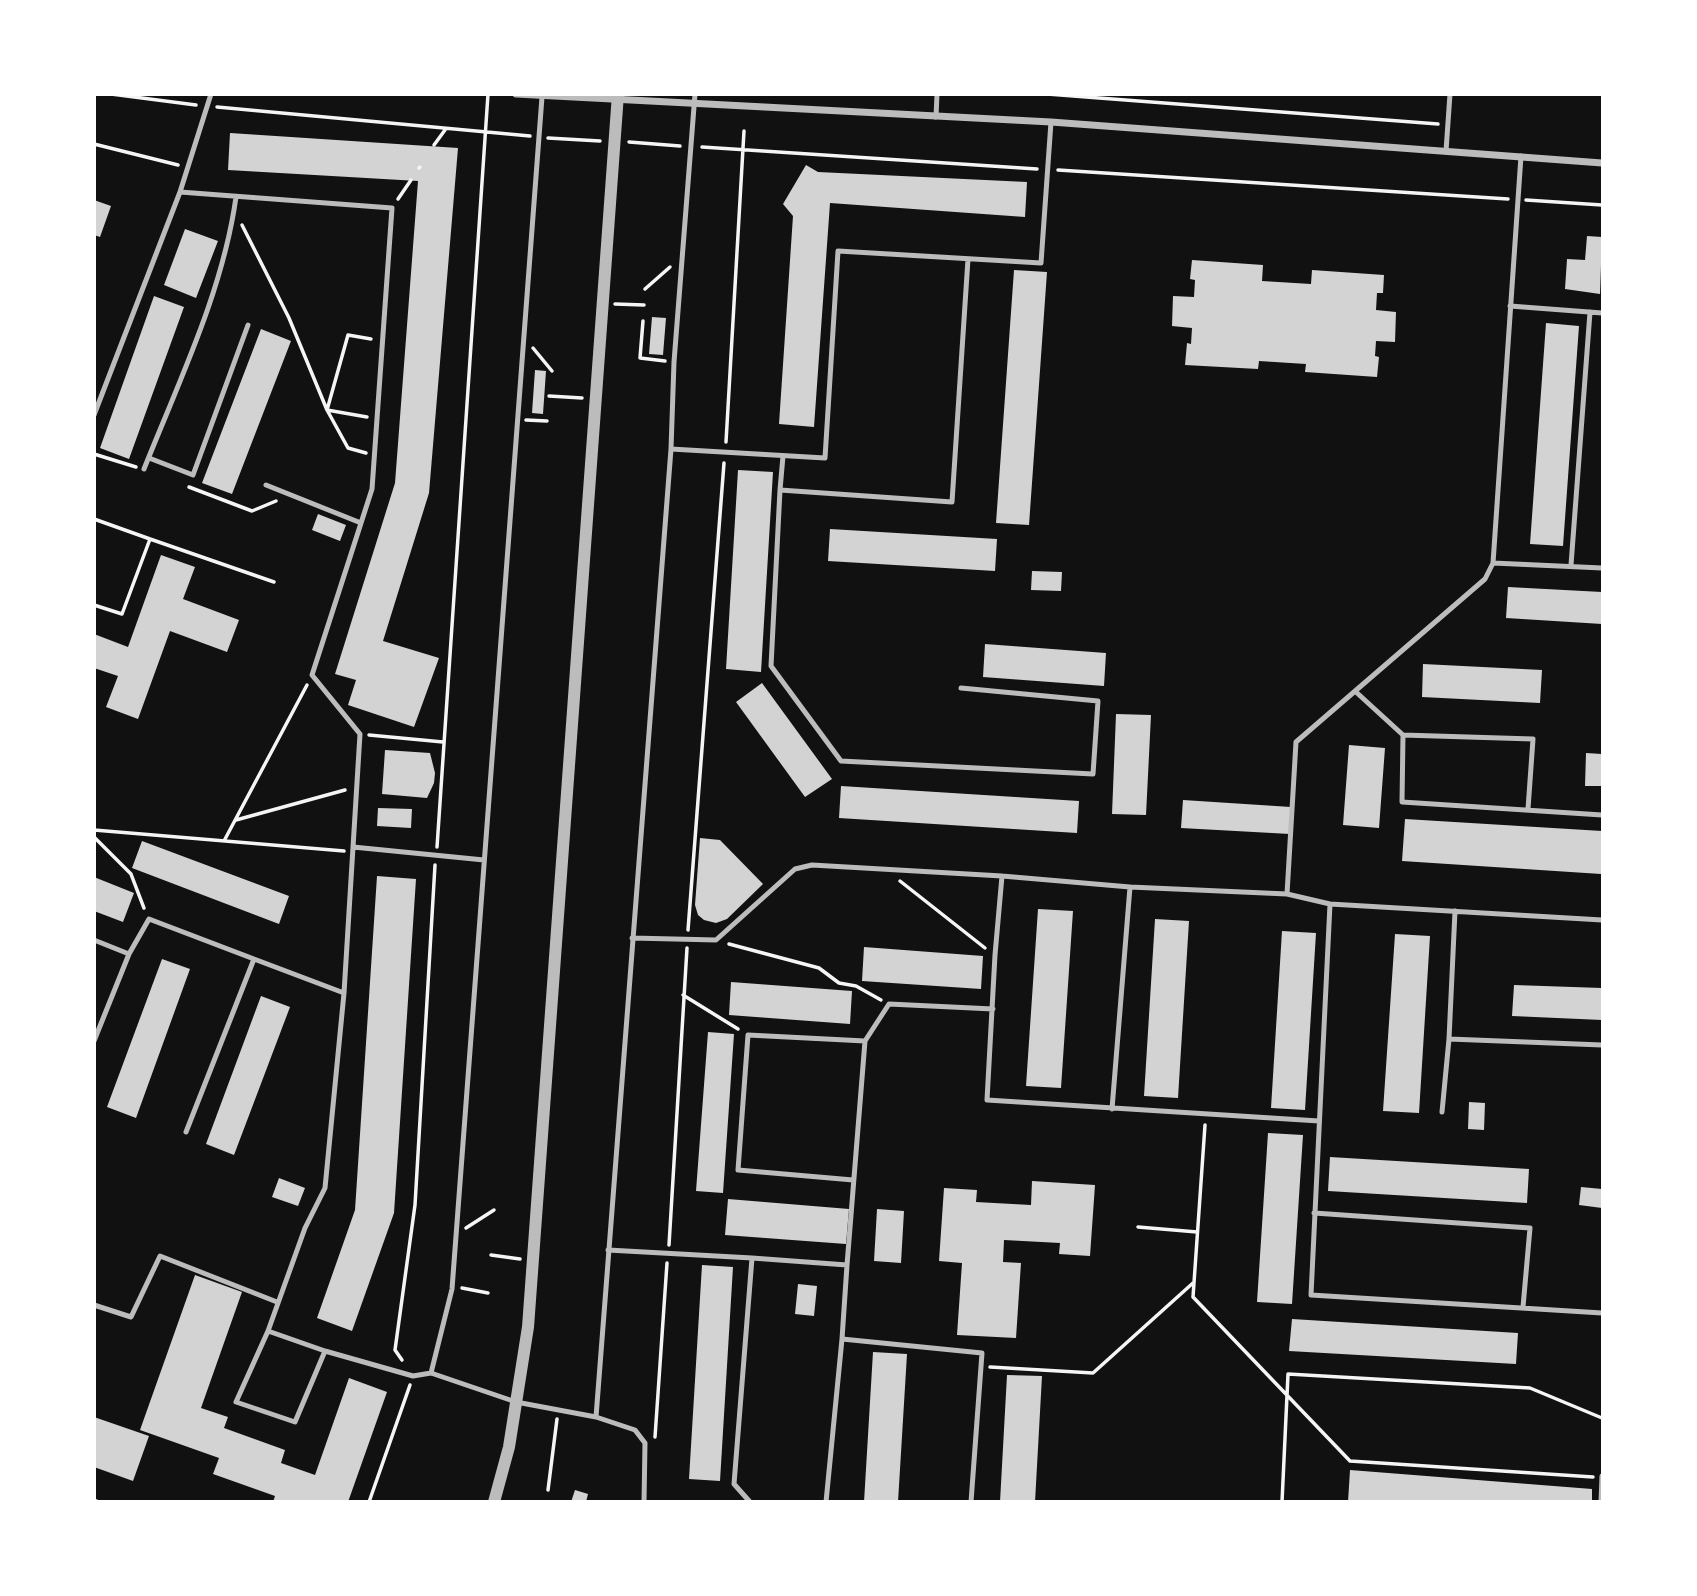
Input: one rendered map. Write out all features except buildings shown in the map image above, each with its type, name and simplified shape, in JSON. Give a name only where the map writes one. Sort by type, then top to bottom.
[{"type":"street","points":[[516,94],[542,97],[618,97],[694,105],[1051,122],[1602,163]]},
{"type":"street","points":[[494,1502],[509,1447],[528,1327],[618,97]]},
{"type":"lane","points":[[94,415],[180,192],[211,94]]},
{"type":"lane","points":[[596,1417],[671,449],[674,362],[695,94]]},
{"type":"lane","points":[[936,117],[937,94]]},
{"type":"lane","points":[[1446,151],[1450,94]]},
{"type":"lane","points":[[431,1373],[452,1286],[542,97]]},
{"type":"lane","points":[[671,449],[825,458],[838,251],[1041,263],[1051,122]]},
{"type":"lane","points":[[1287,894],[1296,742],[1485,579],[1493,563],[1521,156]]},
{"type":"lane","points":[[180,192],[392,208],[372,489],[312,675],[360,734],[344,993],[326,1188],[304,1228],[268,1331],[236,1402],[295,1423],[325,1351]]},
{"type":"lane","points":[[144,470],[206,313],[231,232],[236,197]]},
{"type":"lane","points":[[780,490],[952,502],[968,259]]},
{"type":"lane","points":[[1510,306],[1602,313]]},
{"type":"lane","points":[[1571,565],[1590,313]]},
{"type":"lane","points":[[149,458],[193,475],[248,326]]},
{"type":"lane","points":[[783,456],[771,666],[841,761],[1093,774],[1098,701],[961,688]]},
{"type":"lane","points":[[266,485],[361,523]]},
{"type":"lane","points":[[1493,563],[1602,568]]},
{"type":"lane","points":[[1356,692],[1403,735],[1533,739],[1528,809]]},
{"type":"lane","points":[[1403,735],[1402,802],[1602,815]]},
{"type":"lane","points":[[353,849],[484,860]]},
{"type":"lane","points":[[632,937],[716,940],[795,869],[812,865],[1002,876],[1130,887],[1287,894],[1330,904],[1602,920]]},
{"type":"lane","points":[[1002,876],[987,1100],[1206,1116],[1319,1121]]},
{"type":"lane","points":[[1112,1109],[1130,887]]},
{"type":"lane","points":[[1330,904],[1311,1295],[1602,1313]]},
{"type":"lane","points":[[1442,1112],[1449,1039],[1455,911]]},
{"type":"lane","points":[[94,1041],[129,954],[149,919],[344,993]]},
{"type":"lane","points":[[94,940],[129,954]]},
{"type":"lane","points":[[186,1132],[254,959]]},
{"type":"lane","points":[[826,1502],[842,1339],[865,1041],[889,1004],[993,1009]]},
{"type":"lane","points":[[853,1180],[738,1170],[748,1035],[865,1041]]},
{"type":"lane","points":[[1449,1039],[1602,1045]]},
{"type":"lane","points":[[1314,1213],[1530,1228],[1523,1307]]},
{"type":"lane","points":[[608,1250],[848,1265]]},
{"type":"lane","points":[[94,1305],[131,1317],[160,1256],[278,1302]]},
{"type":"lane","points":[[750,1502],[734,1483],[752,1258]]},
{"type":"lane","points":[[268,1331],[325,1351],[413,1376],[431,1373],[516,1402],[596,1417],[635,1430],[645,1443],[645,1502]]},
{"type":"lane","points":[[842,1339],[982,1353],[971,1502]]},
{"type":"lane","points":[[1601,1502],[1602,1477]]},
{"type":"path","points":[[111,94],[445,130],[486,131]]},
{"type":"path","points":[[369,1502],[413,1376],[394,1350],[415,1205],[443,742],[488,94]]},
{"type":"path","points":[[1047,94],[1447,125]]},
{"type":"path","points":[[434,145],[445,130]]},
{"type":"path","points":[[654,1446],[688,939],[725,452],[744,131]]},
{"type":"path","points":[[94,144],[187,168]]},
{"type":"path","points":[[392,208],[411,180]]},
{"type":"path","points":[[234,211],[289,318],[327,410],[348,448],[374,456]]},
{"type":"path","points":[[645,289],[682,256]]},
{"type":"path","points":[[603,304],[644,305]]},
{"type":"path","points":[[643,321],[640,358],[674,362]]},
{"type":"path","points":[[327,410],[348,334],[382,342]]},
{"type":"path","points":[[524,337],[552,371]]},
{"type":"path","points":[[549,396],[596,399]]},
{"type":"path","points":[[327,410],[377,419]]},
{"type":"path","points":[[517,419],[547,421]]},
{"type":"path","points":[[192,488],[252,511],[291,495]]},
{"type":"path","points":[[94,519],[274,582]]},
{"type":"path","points":[[94,604],[122,614],[150,539]]},
{"type":"path","points":[[224,841],[312,675]]},
{"type":"path","points":[[360,734],[443,742]]},
{"type":"path","points":[[236,820],[356,787]]},
{"type":"path","points":[[94,830],[353,849]]},
{"type":"path","points":[[94,837],[131,874],[149,919]]},
{"type":"path","points":[[885,869],[995,955]]},
{"type":"path","points":[[716,940],[819,968],[839,983],[856,986],[889,1004]]},
{"type":"path","points":[[684,995],[748,1035]]},
{"type":"path","points":[[1206,1116],[1193,1297],[1350,1461],[1602,1477]]},
{"type":"path","points":[[456,1235],[494,1210]]},
{"type":"path","points":[[1138,1227],[1198,1232]]},
{"type":"path","points":[[491,1255],[533,1260]]},
{"type":"path","points":[[981,1367],[1093,1373],[1194,1283]]},
{"type":"path","points":[[452,1286],[488,1293]]},
{"type":"path","points":[[1282,1502],[1288,1374],[1530,1388],[1602,1418]]},
{"type":"path","points":[[548,1490],[558,1410]]}]
